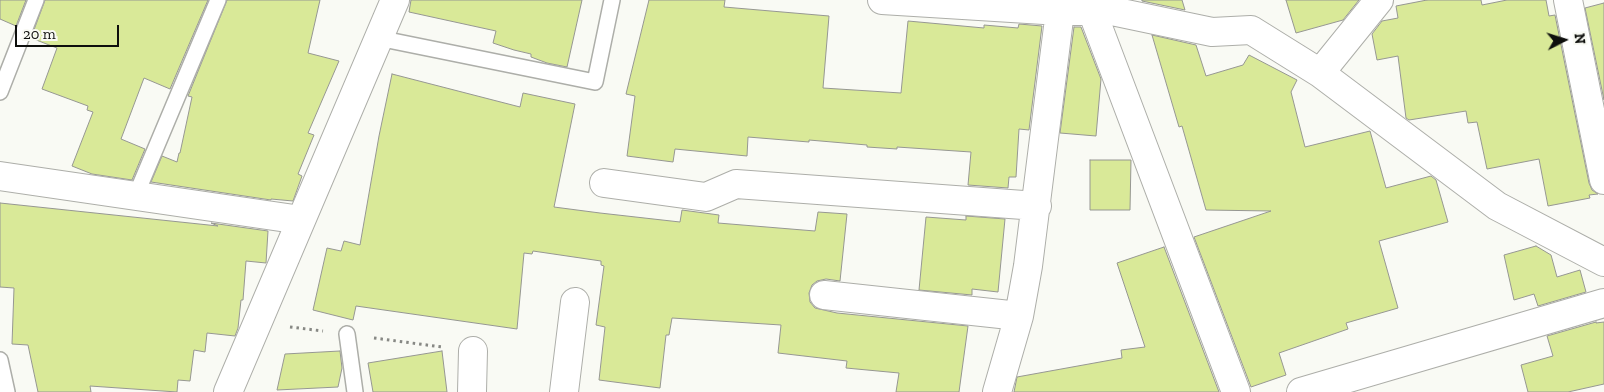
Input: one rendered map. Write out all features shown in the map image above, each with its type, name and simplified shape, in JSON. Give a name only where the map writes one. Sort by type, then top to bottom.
[{"type":"street","points":[[228,392],[395,0]]},
{"type":"street","points":[[882,0],[1060,5],[1092,11],[1112,11],[1212,32],[1251,30],[1320,73],[1498,206],[1604,262]]},
{"type":"street","points":[[1320,73],[1379,0]]},
{"type":"street","points":[[1568,0],[1604,180]]},
{"type":"street","points":[[996,392],[1019,316],[1028,266],[1037,206],[1060,5]]},
{"type":"street","points":[[1092,11],[1236,392]]},
{"type":"street","points":[[0,176],[301,220]]},
{"type":"street","points":[[604,182],[706,197],[736,184],[1037,206]]},
{"type":"street","points":[[824,295],[1019,316]]},
{"type":"street","points":[[564,392],[575,302]]},
{"type":"street","points":[[1301,392],[1604,303]]},
{"type":"street","points":[[472,392],[473,351]]},
{"type":"lane","points":[[0,92],[36,0]]},
{"type":"lane","points":[[136,195],[218,0]]},
{"type":"lane","points":[[378,38],[595,82],[612,0]]},
{"type":"lane","points":[[347,334],[355,392]]},
{"type":"lane","points":[[0,360],[6,392]]},
{"type":"path","points":[[283,326],[473,351]]},
{"type":"building","points":[[0,0],[26,0],[16,26],[0,19]]},
{"type":"building","points":[[45,0],[208,0],[170,89],[144,78],[121,139],[145,149],[132,180],[92,174],[72,166],[93,112],[87,110],[88,106],[42,89],[57,48],[31,38]]},
{"type":"building","points":[[227,0],[320,0],[308,53],[339,61],[308,133],[314,135],[298,174],[302,176],[293,201],[271,200],[151,182],[162,156],[177,162],[192,97],[188,96]]},
{"type":"building","points":[[411,0],[582,0],[567,67],[547,63],[531,57],[531,54],[493,43],[496,31],[409,12]]},
{"type":"building","points":[[649,0],[725,0],[724,7],[829,16],[823,88],[901,93],[908,21],[984,28],[984,25],[1018,28],[1019,24],[1042,26],[1029,130],[1019,129],[1016,177],[1009,177],[1008,188],[968,185],[971,152],[867,147],[867,145],[809,140],[809,142],[748,137],[747,156],[675,149],[673,162],[627,156],[635,96],[626,94]]},
{"type":"building","points":[[1182,0],[1185,10],[1142,1]]},
{"type":"building","points":[[1286,0],[1359,0],[1343,20],[1296,33]]},
{"type":"building","points":[[1427,0],[1481,0],[1482,5],[1507,0],[1546,0],[1549,16],[1555,15],[1589,183],[1592,190],[1598,194],[1589,195],[1590,198],[1548,206],[1539,159],[1487,169],[1477,122],[1468,123],[1466,111],[1409,120],[1406,118],[1398,56],[1377,60],[1372,34],[1382,21],[1398,18],[1396,6]]},
{"type":"building","points":[[1604,3],[1604,100],[1585,8]]},
{"type":"building","points":[[1074,27],[1081,27],[1101,79],[1096,136],[1060,133]]},
{"type":"building","points":[[1152,35],[1196,45],[1206,76],[1243,65],[1249,55],[1297,80],[1291,92],[1305,147],[1370,131],[1386,188],[1431,176],[1436,180],[1448,222],[1379,241],[1398,308],[1346,323],[1348,329],[1279,353],[1286,375],[1251,387],[1194,237],[1271,211],[1206,210],[1182,126],[1179,127]]},
{"type":"building","points":[[392,74],[520,107],[523,93],[575,104],[554,207],[680,222],[682,210],[719,215],[718,223],[815,231],[818,212],[847,214],[840,281],[826,279],[817,281],[812,285],[809,293],[810,302],[815,308],[837,313],[968,326],[959,392],[896,392],[899,373],[846,368],[847,361],[778,353],[781,325],[672,318],[669,335],[666,335],[660,388],[599,380],[605,327],[596,325],[604,266],[601,265],[601,261],[533,251],[532,254],[524,253],[517,329],[356,306],[353,320],[313,310],[327,248],[341,251],[344,241],[360,245]]},
{"type":"building","points":[[1090,160],[1131,160],[1130,210],[1090,210]]},
{"type":"building","points":[[0,203],[218,226],[211,223],[268,231],[266,263],[246,261],[243,300],[241,300],[238,328],[235,336],[207,333],[205,352],[194,350],[190,381],[178,380],[177,392],[90,386],[91,392],[38,392],[28,345],[12,344],[14,288],[0,287]]},
{"type":"building","points":[[966,216],[1005,219],[998,292],[972,289],[972,295],[919,290],[926,217],[966,220]]},
{"type":"building","points":[[1536,246],[1551,255],[1557,277],[1580,270],[1586,292],[1538,306],[1534,294],[1514,300],[1504,255]]},
{"type":"building","points":[[1164,247],[1219,392],[1014,392],[1017,377],[1122,358],[1121,350],[1145,347],[1117,263]]},
{"type":"building","points":[[1596,322],[1604,322],[1604,384],[1568,392],[1528,392],[1521,365],[1553,356],[1547,336]]},
{"type":"building","points":[[340,351],[342,368],[338,387],[277,390],[285,354]]},
{"type":"building","points":[[442,351],[447,392],[373,392],[368,363]]}]
